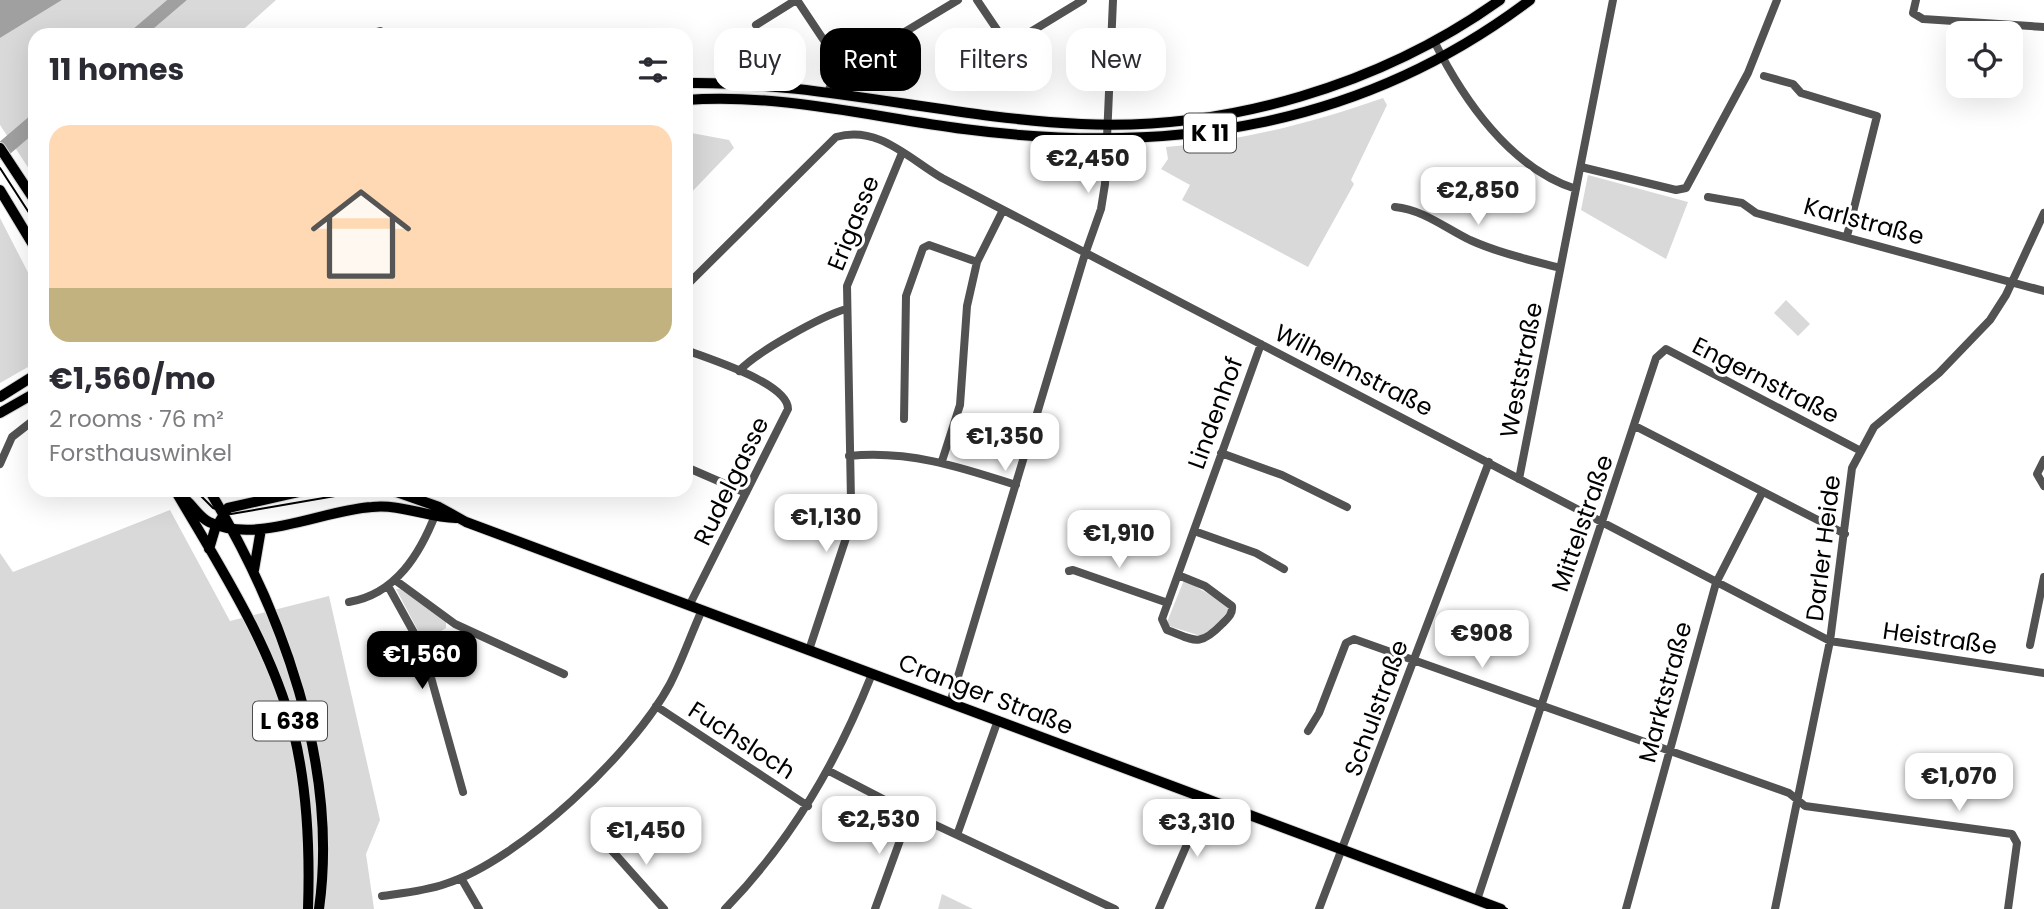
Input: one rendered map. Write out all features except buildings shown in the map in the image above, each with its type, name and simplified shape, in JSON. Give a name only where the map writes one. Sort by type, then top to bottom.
[{"type":"main road","name":"K 11","points":[[693,83],[728,82],[828,92],[1014,117],[1107,124],[1230,113],[1276,103],[1380,68],[1434,41],[1500,0]]},
{"type":"main road","name":"K 11","points":[[693,100],[717,98],[804,105],[977,131],[1107,141],[1204,134],[1266,122],[1363,92],[1441,55],[1530,0]]},
{"type":"main road","points":[[0,148],[28,190]]},
{"type":"main road","points":[[0,190],[28,236]]},
{"type":"main road","points":[[0,397],[28,379]]},
{"type":"main road","points":[[0,413],[28,397]]},
{"type":"main road","name":"L 638","points":[[179,497],[256,633],[275,677],[293,731],[306,799],[308,909]]},
{"type":"main road","points":[[183,497],[204,519],[220,519]]},
{"type":"main road","points":[[213,497],[220,519],[231,528]]},
{"type":"main road","points":[[217,497],[223,502],[242,503]]},
{"type":"main road","points":[[209,548],[220,519],[228,508],[272,497]]},
{"type":"main road","name":"Cranger Straße","points":[[415,497],[437,512]]},
{"type":"main road","name":"Cranger Straße","points":[[231,528],[261,528],[356,509],[407,508],[437,512],[1501,909]]},
{"type":"main road","name":"L 638","points":[[231,528],[290,656],[311,749],[321,833],[319,909]]},
{"type":"main road","points":[[254,574],[255,553],[261,528]]},
{"type":"street","points":[[756,25],[797,0],[820,36]]},
{"type":"street","points":[[914,28],[958,0]]},
{"type":"street","points":[[977,0],[1006,43],[1014,42],[1083,0]]},
{"type":"street","points":[[950,703],[1101,209],[1113,0]]},
{"type":"street","name":"Weststraße","points":[[1519,479],[1613,0]]},
{"type":"street","points":[[1581,167],[1676,190],[1686,188],[1752,64],[1777,0]]},
{"type":"street","points":[[1916,0],[1913,13],[1923,19],[2044,27]]},
{"type":"street","points":[[1434,41],[1466,96],[1507,145],[1542,172],[1576,189]]},
{"type":"street","points":[[1764,76],[1793,84],[1801,93],[1877,116],[1847,236]]},
{"type":"street","name":"Wilhelmstraße","points":[[693,279],[836,137],[861,133],[889,143],[1003,211],[1830,641]]},
{"type":"street","name":"Erigasse","points":[[809,650],[847,535],[851,501],[847,286],[902,153]]},
{"type":"street","name":"Karlstraße","points":[[1708,197],[1742,202],[1756,214],[1847,236],[2044,291]]},
{"type":"street","points":[[1395,207],[1414,209],[1470,239],[1560,268]]},
{"type":"street","points":[[942,461],[960,405],[967,306],[977,262],[1003,211]]},
{"type":"street","name":"Darler Heide","points":[[1775,909],[1830,641],[1852,468],[1859,450],[1884,418],[1939,373],[1971,341],[2000,306],[2044,213]]},
{"type":"street","points":[[904,419],[906,296],[923,248],[929,245],[977,262]]},
{"type":"street","points":[[740,371],[748,360],[808,328],[824,316],[846,309]]},
{"type":"street","name":"Lindenhof","points":[[1178,575],[1205,586],[1227,599],[1232,606],[1232,614],[1208,639],[1196,641],[1167,630],[1162,622],[1168,603],[1221,453],[1261,344]]},
{"type":"street","name":"Engernstraße","points":[[1656,358],[1666,349],[1859,450]]},
{"type":"street","name":"Rudelgasse","points":[[689,606],[788,409],[788,400],[782,393],[740,371],[693,353]]},
{"type":"street","name":"Mittelstraße","points":[[1477,900],[1656,358]]},
{"type":"street","points":[[0,464],[12,437],[28,424]]},
{"type":"street","points":[[1635,426],[1845,534]]},
{"type":"street","points":[[1221,453],[1282,475],[1347,507]]},
{"type":"street","points":[[849,456],[909,455],[942,461],[1016,485]]},
{"type":"street","points":[[2044,460],[2038,474],[2044,486]]},
{"type":"street","name":"Schulstraße","points":[[1319,909],[1344,850],[1489,462]]},
{"type":"street","points":[[693,470],[746,493]]},
{"type":"street","name":"Marktstraße","points":[[1626,909],[1716,583],[1762,493]]},
{"type":"street","points":[[407,508],[408,497]]},
{"type":"street","points":[[349,602],[365,599],[395,580],[419,550],[437,512]]},
{"type":"street","points":[[1194,531],[1256,553],[1284,569]]},
{"type":"street","points":[[1069,571],[1073,570],[1168,603]]},
{"type":"street","points":[[2030,645],[2044,578]]},
{"type":"street","points":[[395,580],[456,624],[564,674]]},
{"type":"street","points":[[387,586],[423,649],[432,671],[463,792]]},
{"type":"street","points":[[382,896],[423,890],[461,878],[507,851],[556,813],[622,750],[656,706],[670,683],[702,610]]},
{"type":"street","points":[[1308,731],[1319,713],[1346,643],[1354,639],[1789,793],[1805,806],[1839,813],[2012,834],[2017,843],[2008,909]]},
{"type":"street","name":"Heistraße","points":[[1830,641],[2044,673]]},
{"type":"street","points":[[725,909],[768,860],[808,806],[852,726],[872,674]]},
{"type":"street","name":"Fuchsloch","points":[[656,706],[808,806]]},
{"type":"street","points":[[957,835],[998,720]]},
{"type":"street","points":[[829,771],[910,813],[1115,909]]},
{"type":"street","points":[[1159,909],[1207,799]]},
{"type":"street","points":[[875,909],[910,813]]},
{"type":"street","points":[[606,844],[664,909]]},
{"type":"street","points":[[461,878],[479,909]]},
{"type":"shaded area","points":[[0,0],[62,0],[0,38]]},
{"type":"shaded area","points":[[62,0],[167,0],[134,28],[28,28],[28,119],[8,137],[0,125],[0,38]]},
{"type":"shaded area","points":[[167,0],[187,0],[154,28],[134,28]]},
{"type":"shaded area","points":[[187,0],[276,0],[245,28],[154,28]]},
{"type":"shaded area","points":[[1383,98],[1387,105],[1351,180],[1354,184],[1308,267],[1182,200],[1190,185],[1161,169],[1168,159],[1166,147],[1276,130]]},
{"type":"shaded area","points":[[28,119],[28,134],[14,146],[8,137]]},
{"type":"shaded area","points":[[693,133],[729,140],[734,148],[693,191]]},
{"type":"shaded area","points":[[28,134],[28,167],[14,146]]},
{"type":"shaded area","points":[[1588,175],[1688,202],[1666,259],[1581,210]]},
{"type":"shaded area","points":[[0,218],[28,272],[28,367],[0,383]]},
{"type":"shaded area","points":[[1786,300],[1810,324],[1798,336],[1774,313]]},
{"type":"shaded area","points":[[170,510],[230,621],[329,596],[380,820],[366,854],[374,909],[0,909],[0,553],[13,572]]},
{"type":"shaded area","points":[[1184,580],[1228,605],[1229,611],[1204,637],[1169,626],[1167,622]]},
{"type":"shaded area","points":[[396,589],[400,589],[446,620],[446,628],[424,642]]},
{"type":"shaded area","points":[[942,894],[973,909],[938,909]]},
{"type":"waterway","points":[[0,152],[28,128]]},
{"type":"tram line","points":[[0,168],[28,211]]},
{"type":"tram line","points":[[202,497],[213,508],[231,514],[329,497]]},
{"type":"tram line","points":[[404,497],[1507,909]]}]
